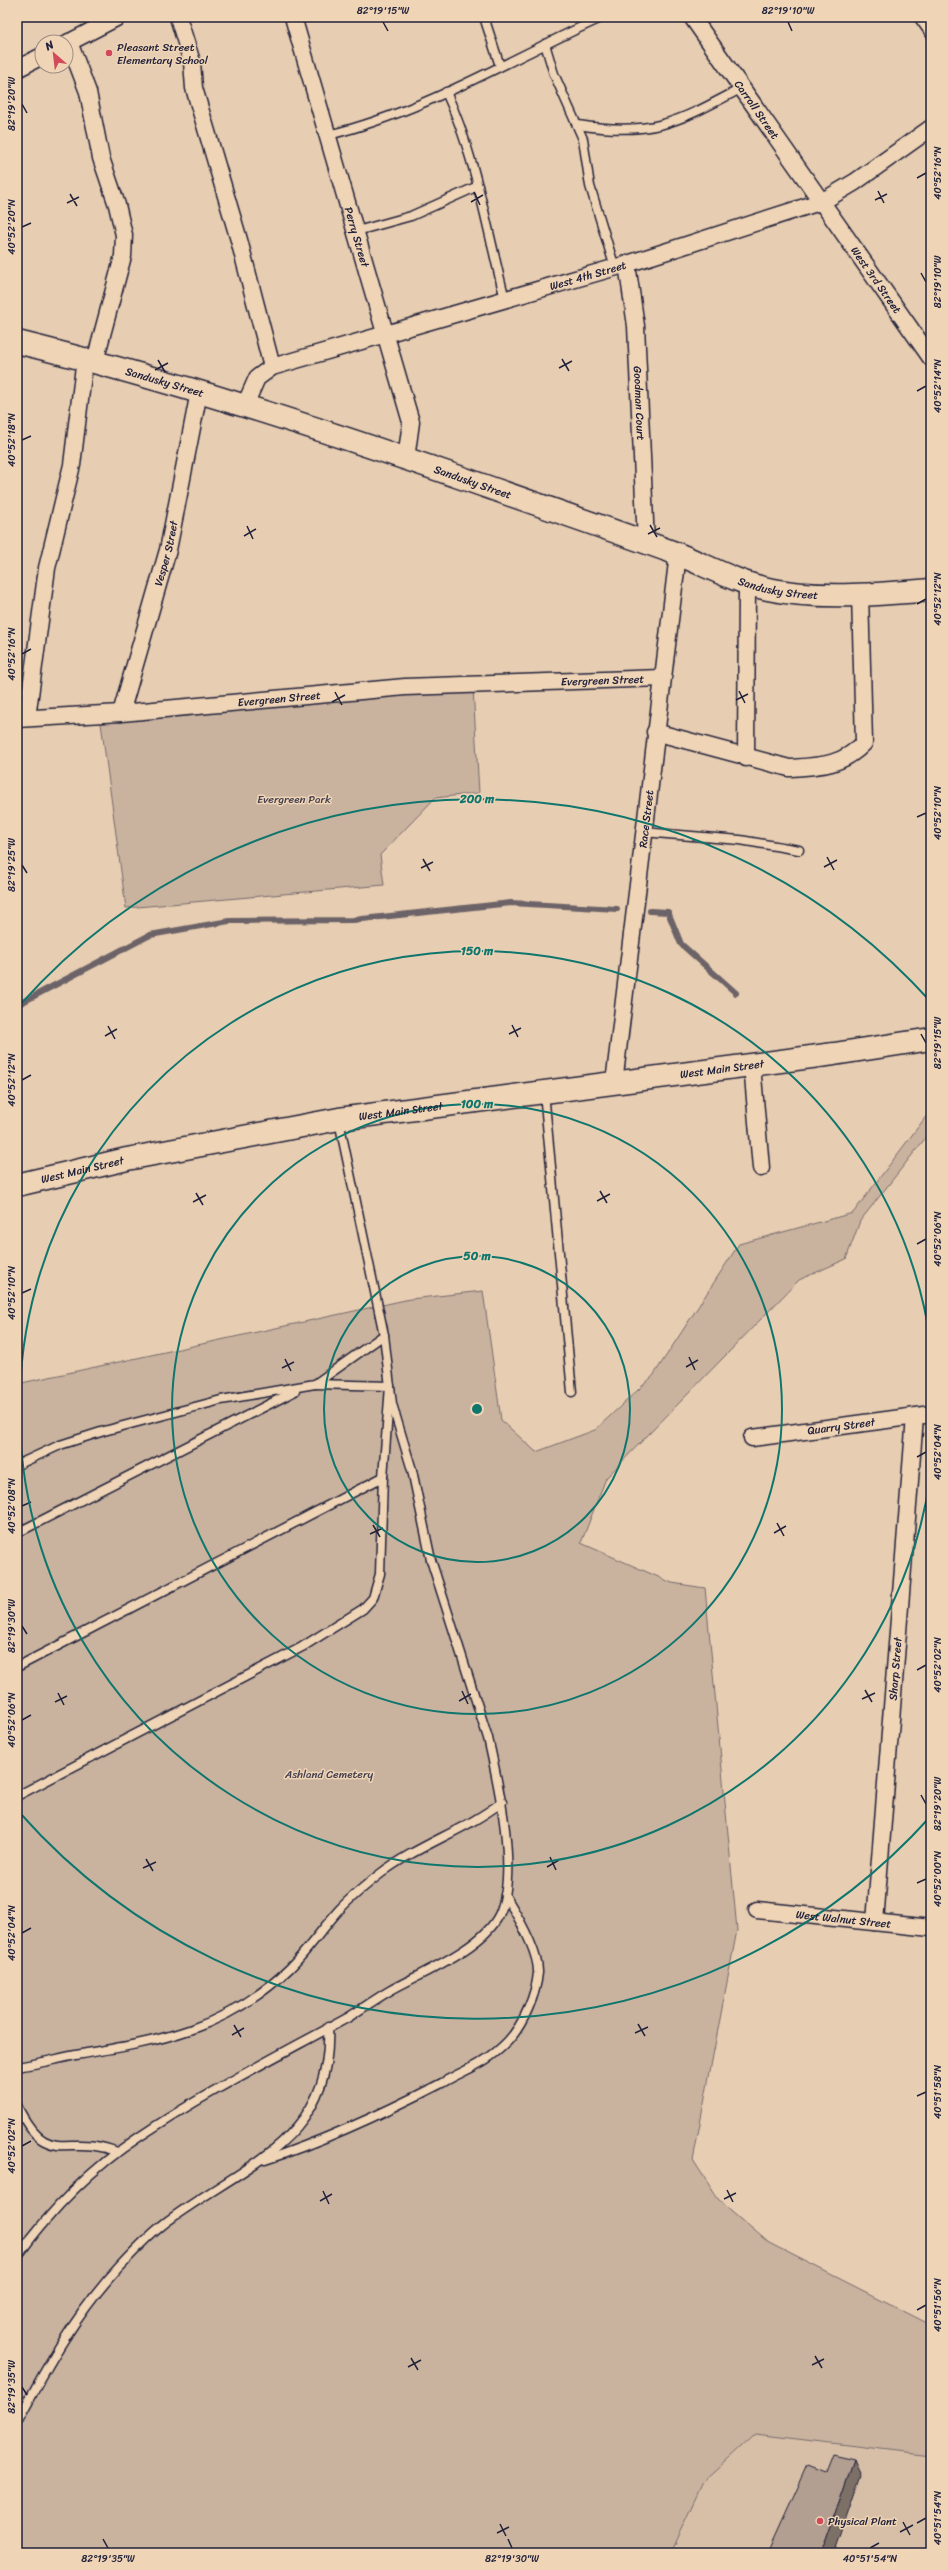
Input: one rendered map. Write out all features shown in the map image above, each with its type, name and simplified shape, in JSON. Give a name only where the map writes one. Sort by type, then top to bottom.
[{"type":"main road","name":"Sandusky Street","points":[[17,342],[90,360],[245,405],[406,458],[678,554],[747,584],[796,593],[860,593],[931,590]]},
{"type":"main road","name":"West Main Street","points":[[17,1185],[127,1159],[339,1119],[752,1065],[931,1039]]},
{"type":"street","points":[[74,40],[118,17]]},
{"type":"street","points":[[178,17],[192,62],[194,88],[240,240],[272,367]]},
{"type":"street","name":"Perry Street","points":[[293,17],[357,231],[411,422],[406,458]]},
{"type":"street","name":"Carroll Street","points":[[692,17],[823,201]]},
{"type":"street","points":[[22,718],[47,568],[72,465],[90,360],[123,256],[124,235],[117,205],[100,158],[88,92],[74,58]]},
{"type":"street","points":[[17,69],[34,60]]},
{"type":"street","name":"West 4th Street","points":[[245,405],[257,378],[272,367],[621,266],[823,201],[855,182],[931,128]]},
{"type":"street","name":"West 3rd Street","points":[[823,201],[931,358]]},
{"type":"street","name":"Goodman Court","points":[[621,266],[636,326],[646,543]]},
{"type":"street","name":"Vesper Street","points":[[121,713],[168,550],[199,392]]},
{"type":"street","name":"Race Street","points":[[614,1083],[655,732],[678,554]]},
{"type":"street","points":[[746,758],[747,584]]},
{"type":"street","points":[[655,732],[746,758],[789,768],[810,767],[844,760],[864,743],[860,593]]},
{"type":"street","name":"Evergreen Street","points":[[22,718],[121,713],[405,687],[662,678]]},
{"type":"street","points":[[752,1065],[761,1168]]},
{"type":"street","name":"Quarry Street","points":[[752,1438],[931,1414]]},
{"type":"street","name":"Sharp Street","points":[[876,1922],[915,1417]]},
{"type":"street","name":"West Walnut Street","points":[[757,1910],[931,1928]]},
{"type":"lane","points":[[484,17],[500,66]]},
{"type":"lane","points":[[328,135],[369,125],[446,92],[603,17]]},
{"type":"lane","points":[[918,17],[931,35]]},
{"type":"lane","points":[[545,44],[554,74],[578,125],[585,149],[590,186],[621,266]]},
{"type":"lane","points":[[578,125],[613,130],[658,126],[686,117],[742,88]]},
{"type":"lane","points":[[446,92],[454,111],[478,186],[505,299]]},
{"type":"lane","points":[[357,231],[411,216],[478,186]]},
{"type":"lane","points":[[643,832],[740,840],[799,850]]},
{"type":"lane","points":[[544,1091],[572,1392]]},
{"type":"lane","points":[[17,2257],[59,2207],[117,2152],[176,2113],[468,1946],[494,1924],[505,1896],[508,1883],[502,1802],[488,1738],[431,1560],[412,1470],[392,1404],[384,1335],[339,1119]]},
{"type":"lane","points":[[315,1384],[384,1335]]},
{"type":"lane","points":[[17,1465],[60,1445],[104,1431],[221,1400],[315,1384],[390,1386]]},
{"type":"lane","points":[[17,1796],[302,1647],[362,1608],[373,1598],[380,1574],[383,1477],[390,1386]]},
{"type":"lane","points":[[17,1533],[303,1387]]},
{"type":"lane","points":[[17,1667],[383,1477]]},
{"type":"lane","points":[[17,2067],[137,2045],[207,2025],[227,2016],[260,1994],[290,1968],[340,1909],[380,1874],[424,1845],[471,1823],[502,1802]]},
{"type":"lane","points":[[260,2161],[314,2144],[405,2102],[480,2065],[508,2041],[524,2017],[533,1993],[538,1972],[522,1923],[505,1896]]},
{"type":"lane","points":[[17,2422],[81,2312],[120,2266],[168,2220],[260,2161],[283,2141],[313,2103],[328,2064],[328,2027]]},
{"type":"lane","points":[[17,2106],[27,2125],[38,2138],[47,2143],[59,2146],[82,2143],[105,2147],[117,2152]]},
{"type":"shaded area","points":[[755,2434],[931,2455],[931,2553],[670,2553],[703,2482]]},
{"type":"green space","name":"Evergreen Park","points":[[473,688],[479,793],[435,798],[380,855],[384,885],[126,908],[101,723]]},
{"type":"green space","name":"Ashland Cemetery","points":[[931,1110],[931,1131],[860,1221],[846,1259],[799,1280],[606,1478],[581,1543],[672,1583],[705,1588],[737,1930],[693,2160],[718,2199],[769,2243],[931,2325],[931,2455],[755,2434],[703,2482],[670,2553],[17,2553],[17,1384],[410,1299],[483,1291],[501,1420],[536,1452],[595,1430],[653,1376],[739,1244],[853,1213]]},
{"type":"building","points":[[832,2454],[854,2459],[821,2553],[767,2553],[807,2465],[825,2472]]},
{"type":"waterway","points":[[17,1005],[150,935],[229,921],[353,920],[511,903],[617,909]]},
{"type":"waterway","points":[[650,911],[668,912],[681,944],[736,993]]},
{"type":"place","name":"Pleasant Street Elementary School","points":[[109,53]]},
{"type":"place","name":"Physical Plant","points":[[820,2521]]}]
